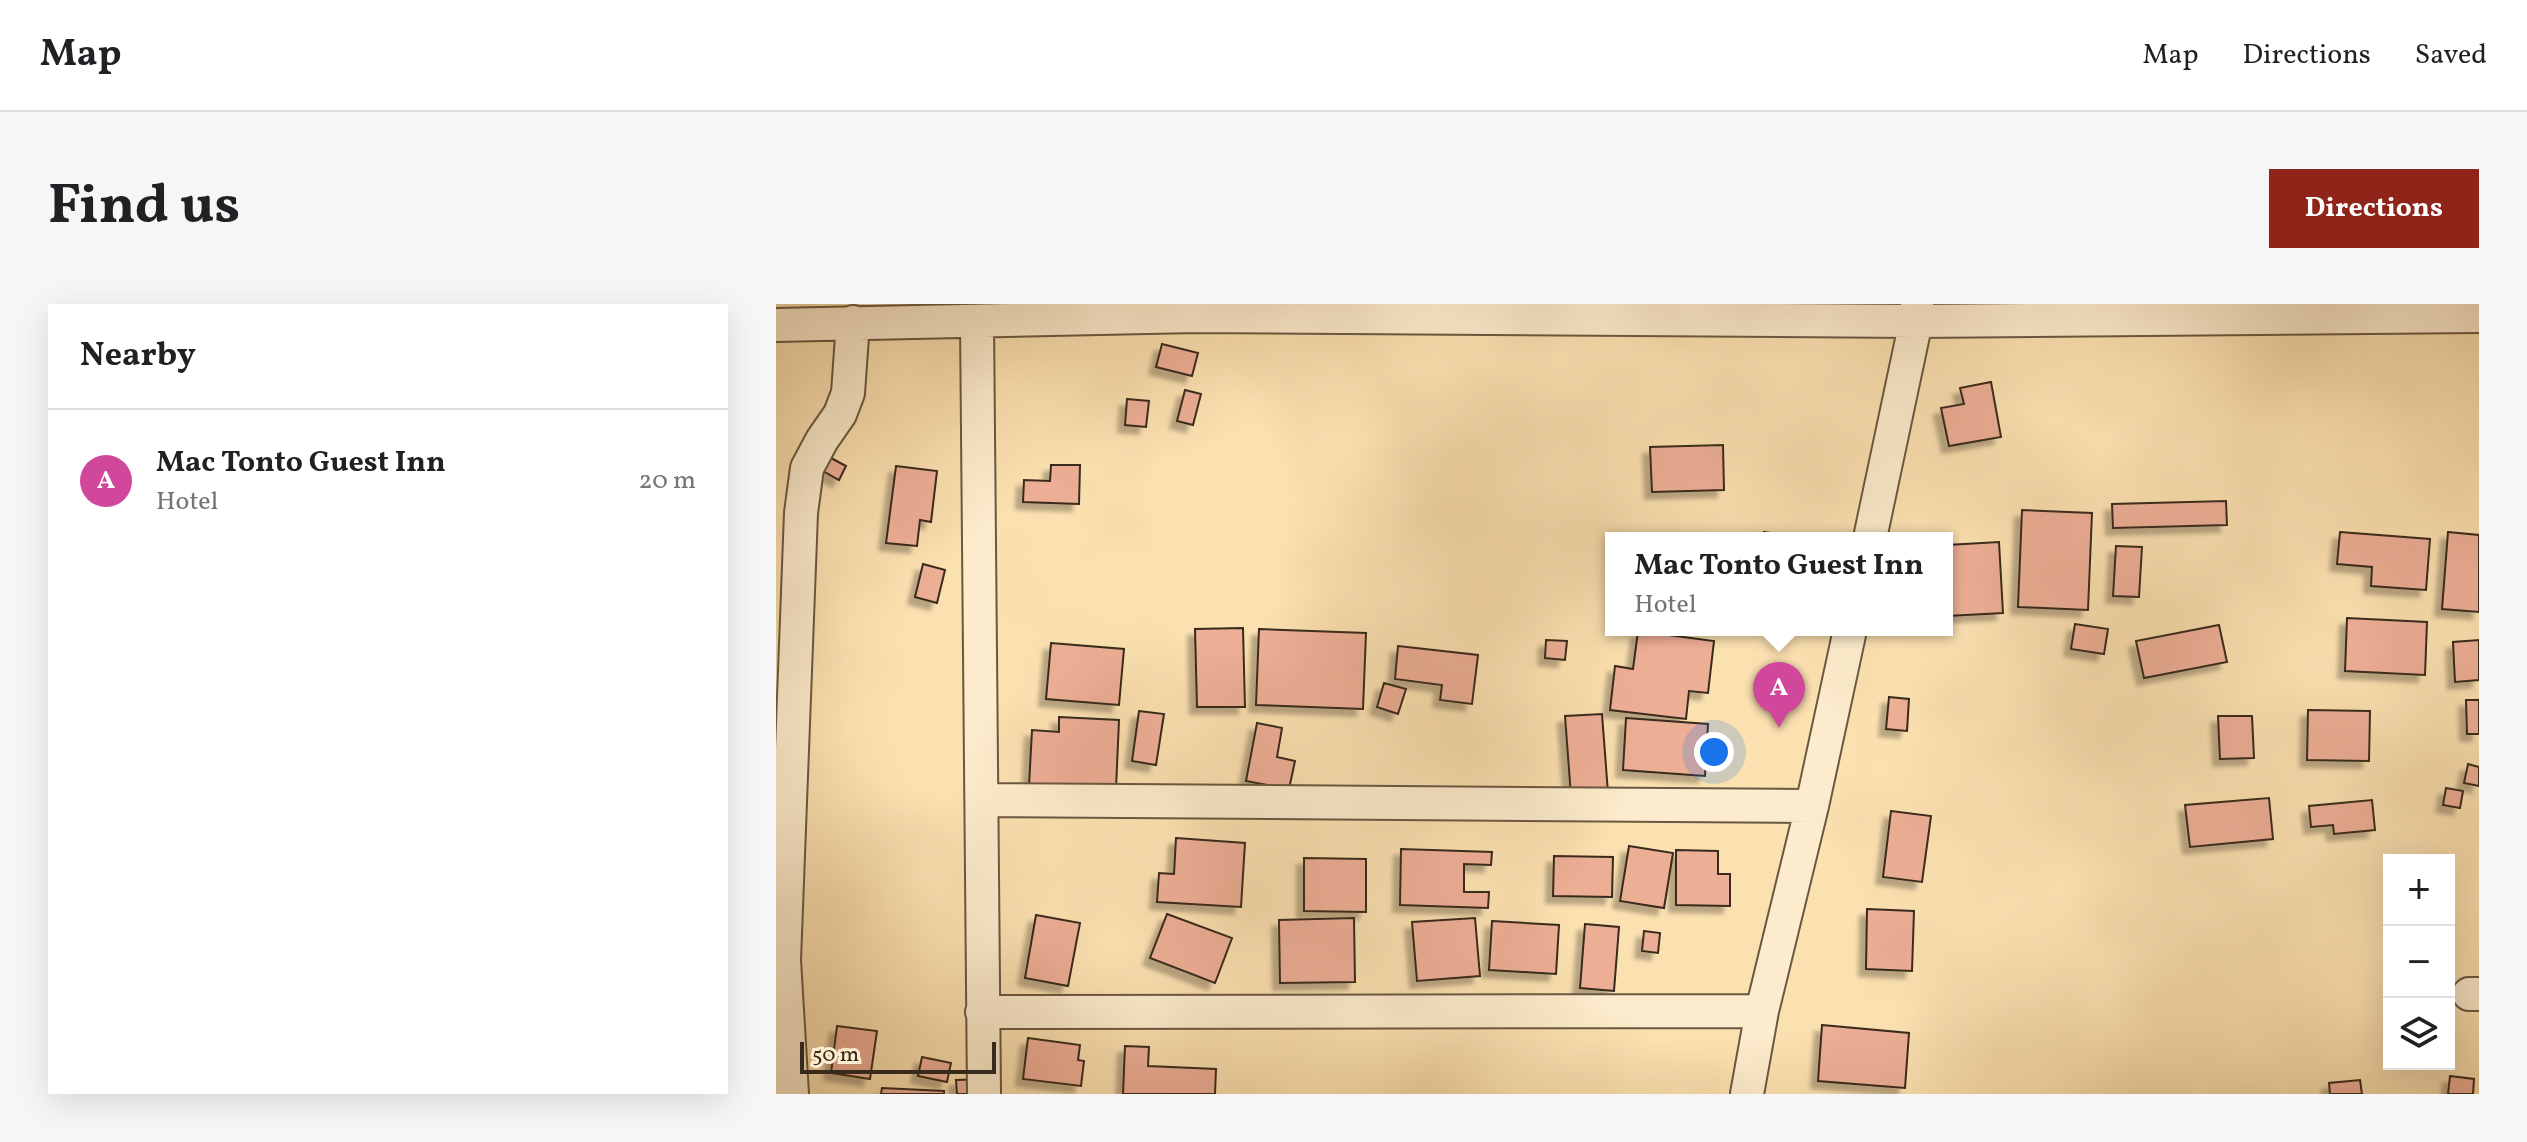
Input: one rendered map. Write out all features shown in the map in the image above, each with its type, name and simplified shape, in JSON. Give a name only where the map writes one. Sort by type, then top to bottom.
[{"type":"street","points":[[776,325],[1196,316],[2238,310],[2338,310],[2479,316]]},
{"type":"street","points":[[1871,532],[1916,313]]},
{"type":"street","points":[[792,1094],[780,960],[801,513],[807,468],[840,414],[848,393],[853,322]]},
{"type":"street","points":[[977,322],[984,1094]]},
{"type":"street","points":[[1747,1094],[1762,1011],[1812,806],[1849,636]]},
{"type":"street","points":[[982,800],[1812,806]]},
{"type":"street","points":[[982,1012],[1762,1011]]},
{"type":"building","points":[[1162,344],[1198,353],[1192,376],[1156,367]]},
{"type":"building","points":[[1991,382],[2001,437],[1949,446],[1941,408],[1964,404],[1960,388]]},
{"type":"building","points":[[1185,390],[1201,394],[1193,425],[1177,421]]},
{"type":"building","points":[[1127,399],[1149,401],[1146,427],[1125,425]]},
{"type":"building","points":[[1723,445],[1724,490],[1652,492],[1650,447]]},
{"type":"building","points":[[831,458],[846,466],[839,480],[823,471]]},
{"type":"building","points":[[1051,465],[1080,465],[1079,504],[1023,502],[1024,480],[1050,481]]},
{"type":"building","points":[[896,466],[937,471],[931,522],[920,520],[917,546],[886,543]]},
{"type":"building","points":[[2226,501],[2227,525],[2113,528],[2112,504]]},
{"type":"building","points":[[2022,510],[2092,513],[2088,610],[2018,607]]},
{"type":"building","points":[[2340,532],[2430,539],[2426,590],[2371,586],[2372,567],[2337,564]]},
{"type":"building","points":[[2448,532],[2479,535],[2479,612],[2442,609]]},
{"type":"building","points":[[1999,542],[2003,613],[1953,616],[1953,545]]},
{"type":"building","points":[[2116,546],[2142,547],[2139,597],[2113,596]]},
{"type":"building","points":[[923,564],[945,570],[937,603],[915,597]]},
{"type":"building","points":[[2347,618],[2427,622],[2425,675],[2345,671]]},
{"type":"building","points":[[2075,624],[2108,629],[2104,654],[2071,649]]},
{"type":"building","points":[[2219,625],[2227,662],[2144,678],[2136,641]]},
{"type":"building","points":[[1243,628],[1245,707],[1197,707],[1195,629]]},
{"type":"building","points":[[1259,629],[1366,633],[1363,709],[1256,705]]},
{"type":"building","points":[[1637,636],[1676,636],[1714,641],[1708,693],[1689,691],[1686,719],[1610,710],[1615,666],[1633,669]]},
{"type":"building","points":[[1546,640],[1567,641],[1565,660],[1545,658]]},
{"type":"building","points":[[2479,640],[2479,680],[2455,682],[2453,642]]},
{"type":"building","points":[[1051,643],[1124,649],[1119,705],[1046,699]]},
{"type":"building","points":[[1398,646],[1478,655],[1472,704],[1440,700],[1442,685],[1395,679]]},
{"type":"building","points":[[1384,683],[1406,689],[1398,714],[1377,707]]},
{"type":"building","points":[[1889,697],[1909,699],[1907,731],[1886,729]]},
{"type":"building","points":[[2466,700],[2479,700],[2479,734],[2467,734]]},
{"type":"building","points":[[2308,710],[2370,711],[2369,761],[2307,760]]},
{"type":"building","points":[[1139,711],[1164,714],[1156,765],[1132,761]]},
{"type":"building","points":[[1602,714],[1608,793],[1571,796],[1565,716]]},
{"type":"building","points":[[2218,716],[2252,716],[2254,758],[2220,759]]},
{"type":"building","points":[[1059,717],[1119,720],[1116,789],[1029,786],[1032,730],[1059,732]]},
{"type":"building","points":[[1626,718],[1708,724],[1705,776],[1623,770]]},
{"type":"building","points":[[1257,723],[1282,728],[1277,757],[1295,761],[1289,789],[1246,781]]},
{"type":"building","points":[[2468,764],[2479,767],[2479,786],[2464,783]]},
{"type":"building","points":[[2446,788],[2463,791],[2460,808],[2443,805]]},
{"type":"building","points":[[2269,798],[2273,839],[2190,847],[2185,805]]},
{"type":"building","points":[[2372,800],[2375,830],[2334,834],[2333,825],[2311,827],[2309,806]]},
{"type":"building","points":[[1891,811],[1931,816],[1922,882],[1883,877]]},
{"type":"building","points":[[1176,838],[1245,843],[1241,907],[1157,902],[1159,873],[1174,874]]},
{"type":"building","points":[[1629,846],[1673,853],[1664,908],[1620,901]]},
{"type":"building","points":[[1401,849],[1492,852],[1491,865],[1464,864],[1464,892],[1489,892],[1488,908],[1400,905]]},
{"type":"building","points":[[1676,850],[1718,851],[1718,874],[1730,874],[1730,906],[1676,905]]},
{"type":"building","points":[[1554,856],[1613,857],[1612,897],[1553,896]]},
{"type":"building","points":[[1304,858],[1366,859],[1366,912],[1304,911]]},
{"type":"building","points":[[1867,909],[1914,911],[1912,971],[1866,969]]},
{"type":"building","points":[[1167,914],[1232,938],[1215,983],[1150,958]]},
{"type":"building","points":[[1036,915],[1080,923],[1068,986],[1025,978]]},
{"type":"building","points":[[1354,918],[1355,982],[1280,983],[1279,920]]},
{"type":"building","points":[[1475,918],[1480,976],[1417,981],[1412,922]]},
{"type":"building","points":[[1492,921],[1559,925],[1556,974],[1489,970]]},
{"type":"building","points":[[1585,924],[1619,927],[1614,991],[1580,988]]},
{"type":"building","points":[[1644,931],[1660,933],[1658,953],[1642,951]]},
{"type":"building","points":[[1822,1025],[1909,1033],[1905,1088],[1818,1081]]},
{"type":"building","points":[[837,1026],[877,1031],[870,1079],[831,1073]]},
{"type":"building","points":[[1028,1038],[1080,1045],[1078,1060],[1084,1061],[1081,1086],[1023,1079]]},
{"type":"building","points":[[1125,1046],[1149,1047],[1148,1066],[1216,1069],[1215,1094],[1123,1094]]},
{"type":"building","points":[[922,1057],[951,1063],[947,1082],[918,1076]]},
{"type":"building","points":[[2450,1076],[2474,1079],[2473,1094],[2448,1094]]},
{"type":"building","points":[[984,1079],[985,1094],[957,1094],[956,1080]]},
{"type":"building","points":[[2360,1080],[2362,1094],[2330,1094],[2329,1083]]},
{"type":"building","points":[[882,1088],[944,1091],[944,1094],[881,1094]]},
{"type":"place","name":"Mac Tonto Guest Inn","points":[[1779,728]]}]
